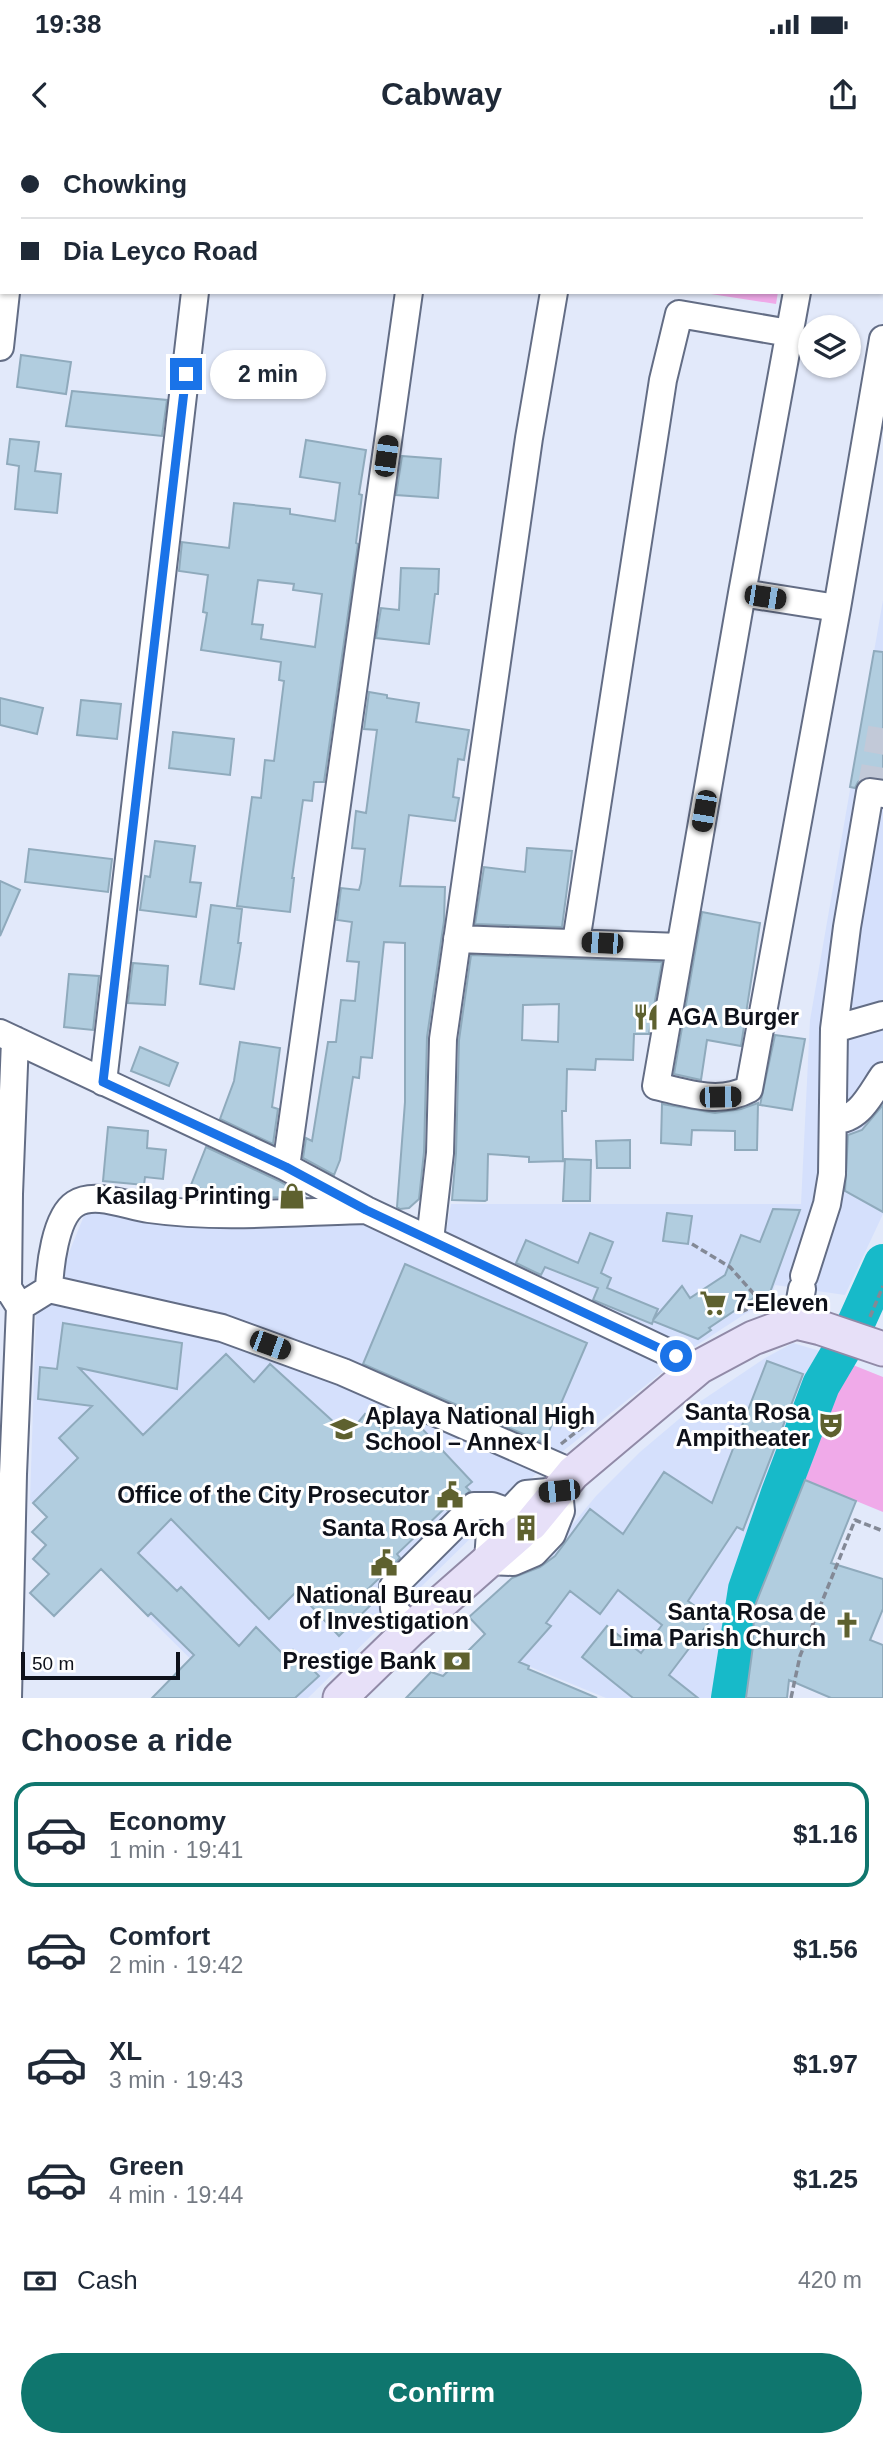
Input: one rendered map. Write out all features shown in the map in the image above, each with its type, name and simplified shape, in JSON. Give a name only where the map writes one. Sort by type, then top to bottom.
[{"type":"main road","points":[[350,1696],[411,1629],[488,1561],[520,1523],[699,1367],[753,1338],[799,1326],[874,1336]]},
{"type":"street","points":[[0,348],[6,294]]},
{"type":"street","points":[[103,1082],[195,294]]},
{"type":"street","points":[[286,1167],[410,294]]},
{"type":"street","points":[[430,1240],[440,1153],[443,1039],[527,452],[554,294]]},
{"type":"street","points":[[797,294],[656,1086],[705,1097],[735,1096],[749,1089],[883,339]]},
{"type":"street","points":[[576,942],[663,380],[679,314],[789,333]]},
{"type":"street","points":[[742,593],[837,608]]},
{"type":"street","points":[[799,1326],[803,1283],[831,1184],[834,1029],[847,927],[876,803]]},
{"type":"street","points":[[457,939],[680,947]]},
{"type":"street","points":[[834,1029],[883,1015]]},
{"type":"street","points":[[8,1698],[8,1036],[286,1167],[366,1210],[699,1367]]},
{"type":"street","points":[[833,1120],[859,1112],[883,1076]]},
{"type":"street","points":[[49,1289],[60,1224],[74,1204],[91,1198],[148,1209],[209,1214],[366,1210]]},
{"type":"street","points":[[10,1294],[49,1289],[222,1328],[343,1372],[566,1482],[561,1511],[552,1534],[534,1553],[513,1562],[488,1561]]},
{"type":"street","points":[[411,1629],[394,1609],[393,1587],[474,1506],[492,1506],[520,1523]]},
{"type":"path","points":[[692,1244],[730,1267],[758,1297],[799,1326]]},
{"type":"path","points":[[874,1336],[883,1286]]},
{"type":"path","points":[[792,1698],[800,1656],[855,1520],[883,1531]]},
{"type":"shaded area","points":[[711,294],[778,294],[776,304]]},
{"type":"shaded area","points":[[883,600],[883,1214],[845,1295],[775,1285],[769,1303],[751,1310],[691,1349],[445,1238],[451,1204],[801,1204],[810,1020]]},
{"type":"shaded area","points":[[88,1206],[362,1219],[675,1362],[543,1467],[308,1698],[230,1698],[30,1500],[36,1315],[48,1304]]},
{"type":"shaded area","points":[[793,1343],[820,1351],[745,1562],[730,1626],[722,1698],[606,1698],[504,1656],[469,1617],[515,1575],[545,1558],[596,1496],[640,1452],[698,1403],[765,1358]]},
{"type":"shaded area","points":[[848,1363],[883,1377],[883,1512],[805,1480]]},
{"type":"building","points":[[21,355],[71,362],[66,394],[17,387]]},
{"type":"building","points":[[72,391],[167,400],[162,436],[66,426]]},
{"type":"building","points":[[10,439],[39,442],[35,471],[61,474],[57,513],[15,509],[19,466],[7,464]]},
{"type":"building","points":[[306,440],[366,450],[359,494],[362,495],[358,544],[324,782],[314,782],[312,801],[303,800],[290,912],[237,906],[252,797],[261,798],[265,760],[274,761],[284,681],[279,680],[281,662],[201,650],[207,613],[203,612],[208,575],[179,571],[182,542],[229,548],[234,503],[290,509],[290,514],[335,521],[340,483],[300,477]],"holes":[[[258,580],[294,584],[293,590],[322,594],[315,647],[261,639],[263,625],[252,624]]]},
{"type":"building","points":[[402,456],[441,459],[438,498],[396,495]]},
{"type":"building","points":[[401,568],[439,569],[438,594],[435,594],[429,644],[376,638],[381,608],[399,610]]},
{"type":"building","points":[[874,651],[883,652],[883,778],[865,777],[855,788],[850,787]]},
{"type":"building","points":[[369,692],[419,703],[416,722],[469,730],[464,760],[458,759],[453,797],[459,798],[455,821],[409,815],[400,886],[445,887],[444,921],[427,1037],[424,1152],[419,1199],[409,1208],[400,1209],[397,1207],[405,1102],[405,943],[384,942],[372,1058],[361,1057],[359,1078],[353,1077],[340,1160],[334,1175],[303,1158],[306,1138],[312,1141],[328,1042],[336,1042],[341,1000],[355,1001],[359,962],[347,961],[352,922],[337,920],[341,888],[359,890],[361,883],[365,849],[352,848],[356,811],[366,813],[377,730],[364,729]]},
{"type":"building","points":[[0,698],[43,708],[37,734],[0,725]]},
{"type":"building","points":[[81,700],[121,704],[117,739],[77,735]]},
{"type":"building","points":[[173,732],[234,739],[230,775],[169,768]]},
{"type":"building","points":[[155,841],[195,846],[190,882],[201,883],[196,917],[140,910],[145,876],[150,877]]},
{"type":"building","points":[[527,848],[572,851],[562,927],[475,924],[484,867],[525,872]]},
{"type":"building","points":[[29,849],[112,859],[108,892],[25,882]]},
{"type":"building","points":[[0,881],[20,890],[0,936]]},
{"type":"building","points":[[211,905],[242,909],[238,943],[241,943],[234,989],[200,984]]},
{"type":"building","points":[[702,912],[760,923],[741,1046],[707,1040],[701,1080],[674,1074]]},
{"type":"building","points":[[471,955],[662,962],[649,1034],[634,1034],[633,1060],[596,1059],[595,1070],[567,1069],[566,1111],[562,1111],[563,1161],[529,1162],[529,1157],[488,1154],[485,1201],[452,1200],[459,1040]],"holes":[[[559,1004],[558,1042],[522,1040],[523,1005]]]},
{"type":"building","points":[[133,963],[168,966],[165,1005],[128,1003]]},
{"type":"building","points":[[69,974],[99,976],[93,1030],[64,1027]]},
{"type":"building","points":[[775,1035],[805,1039],[792,1110],[760,1105]]},
{"type":"building","points":[[240,1042],[280,1048],[272,1107],[278,1109],[273,1144],[220,1119],[234,1081]]},
{"type":"building","points":[[140,1047],[178,1063],[169,1086],[131,1071]]},
{"type":"building","points":[[758,1103],[757,1150],[735,1150],[735,1131],[692,1130],[691,1145],[661,1143],[662,1104],[715,1113]]},
{"type":"building","points":[[883,1105],[883,1212],[845,1191],[848,1135],[862,1130]]},
{"type":"building","points":[[108,1127],[148,1131],[147,1148],[166,1150],[163,1179],[145,1177],[144,1185],[103,1181]]},
{"type":"building","points":[[630,1140],[630,1168],[597,1168],[596,1141]]},
{"type":"building","points":[[206,1147],[279,1181],[305,1197],[224,1198],[191,1185]]},
{"type":"building","points":[[565,1159],[591,1160],[590,1201],[563,1201]]},
{"type":"building","points":[[773,1209],[800,1210],[768,1298],[761,1293],[709,1328],[711,1330],[698,1339],[593,1300],[598,1288],[545,1267],[541,1275],[516,1263],[526,1240],[578,1263],[590,1233],[613,1242],[601,1273],[611,1278],[607,1288],[658,1309],[653,1320],[682,1286],[690,1298],[725,1275],[741,1235],[760,1242]]},
{"type":"building","points":[[667,1213],[692,1216],[688,1244],[663,1241]]},
{"type":"building","points":[[405,1264],[587,1343],[544,1443],[363,1364]]},
{"type":"building","points":[[63,1323],[182,1343],[177,1389],[79,1368],[143,1435],[226,1354],[254,1382],[270,1364],[348,1435],[365,1414],[381,1428],[395,1412],[415,1421],[472,1482],[466,1487],[470,1491],[447,1510],[445,1508],[397,1554],[400,1558],[367,1590],[376,1600],[339,1636],[297,1591],[269,1619],[171,1519],[138,1553],[177,1591],[181,1587],[239,1646],[256,1627],[286,1657],[293,1650],[319,1676],[295,1698],[152,1698],[194,1655],[151,1613],[148,1616],[101,1569],[54,1616],[30,1593],[49,1574],[33,1559],[46,1545],[32,1532],[47,1517],[33,1503],[78,1458],[59,1438],[92,1406],[38,1399],[40,1367],[57,1369]]},
{"type":"building","points":[[767,1361],[803,1374],[743,1530],[737,1527],[688,1601],[712,1618],[669,1675],[698,1698],[633,1698],[582,1657],[607,1626],[641,1653],[662,1625],[618,1590],[600,1614],[570,1591],[546,1623],[551,1626],[519,1662],[529,1666],[528,1669],[597,1698],[406,1698],[431,1672],[443,1676],[485,1634],[469,1617],[512,1578],[540,1567],[555,1556],[590,1509],[623,1534],[664,1472],[712,1503]]},
{"type":"building","points":[[805,1480],[856,1501],[831,1563],[883,1579],[883,1609],[870,1640],[883,1645],[883,1698],[831,1698],[789,1680],[787,1698],[746,1698],[753,1646],[754,1608]]},
{"type":"waterway","points":[[730,1698],[747,1589],[780,1493],[821,1385],[851,1334],[883,1263]]},
{"type":"tunnel","points":[[870,792],[883,717]]},
{"type":"place","name":"AGA Burger","points":[[646,1017]]},
{"type":"place","name":"Kasilag Printing","points":[[292,1196]]},
{"type":"place","name":"7-Eleven","points":[[713,1303]]},
{"type":"place","name":"Santa Rosa Ampitheater","points":[[831,1425]]},
{"type":"place","name":"Aplaya National High School – Annex I","points":[[344,1429]]},
{"type":"place","name":"Office of the City Prosecutor","points":[[450,1495]]},
{"type":"place","name":"Santa Rosa Arch","points":[[526,1528]]},
{"type":"place","name":"National Bureau of Investigation","points":[[384,1563]]},
{"type":"place","name":"Santa Rosa de Lima Parish Church","points":[[847,1625]]},
{"type":"place","name":"Prestige Bank","points":[[457,1661]]},
{"type":"route","points":[[186,374],[103,1082],[286,1167],[366,1210],[676,1356]]}]
